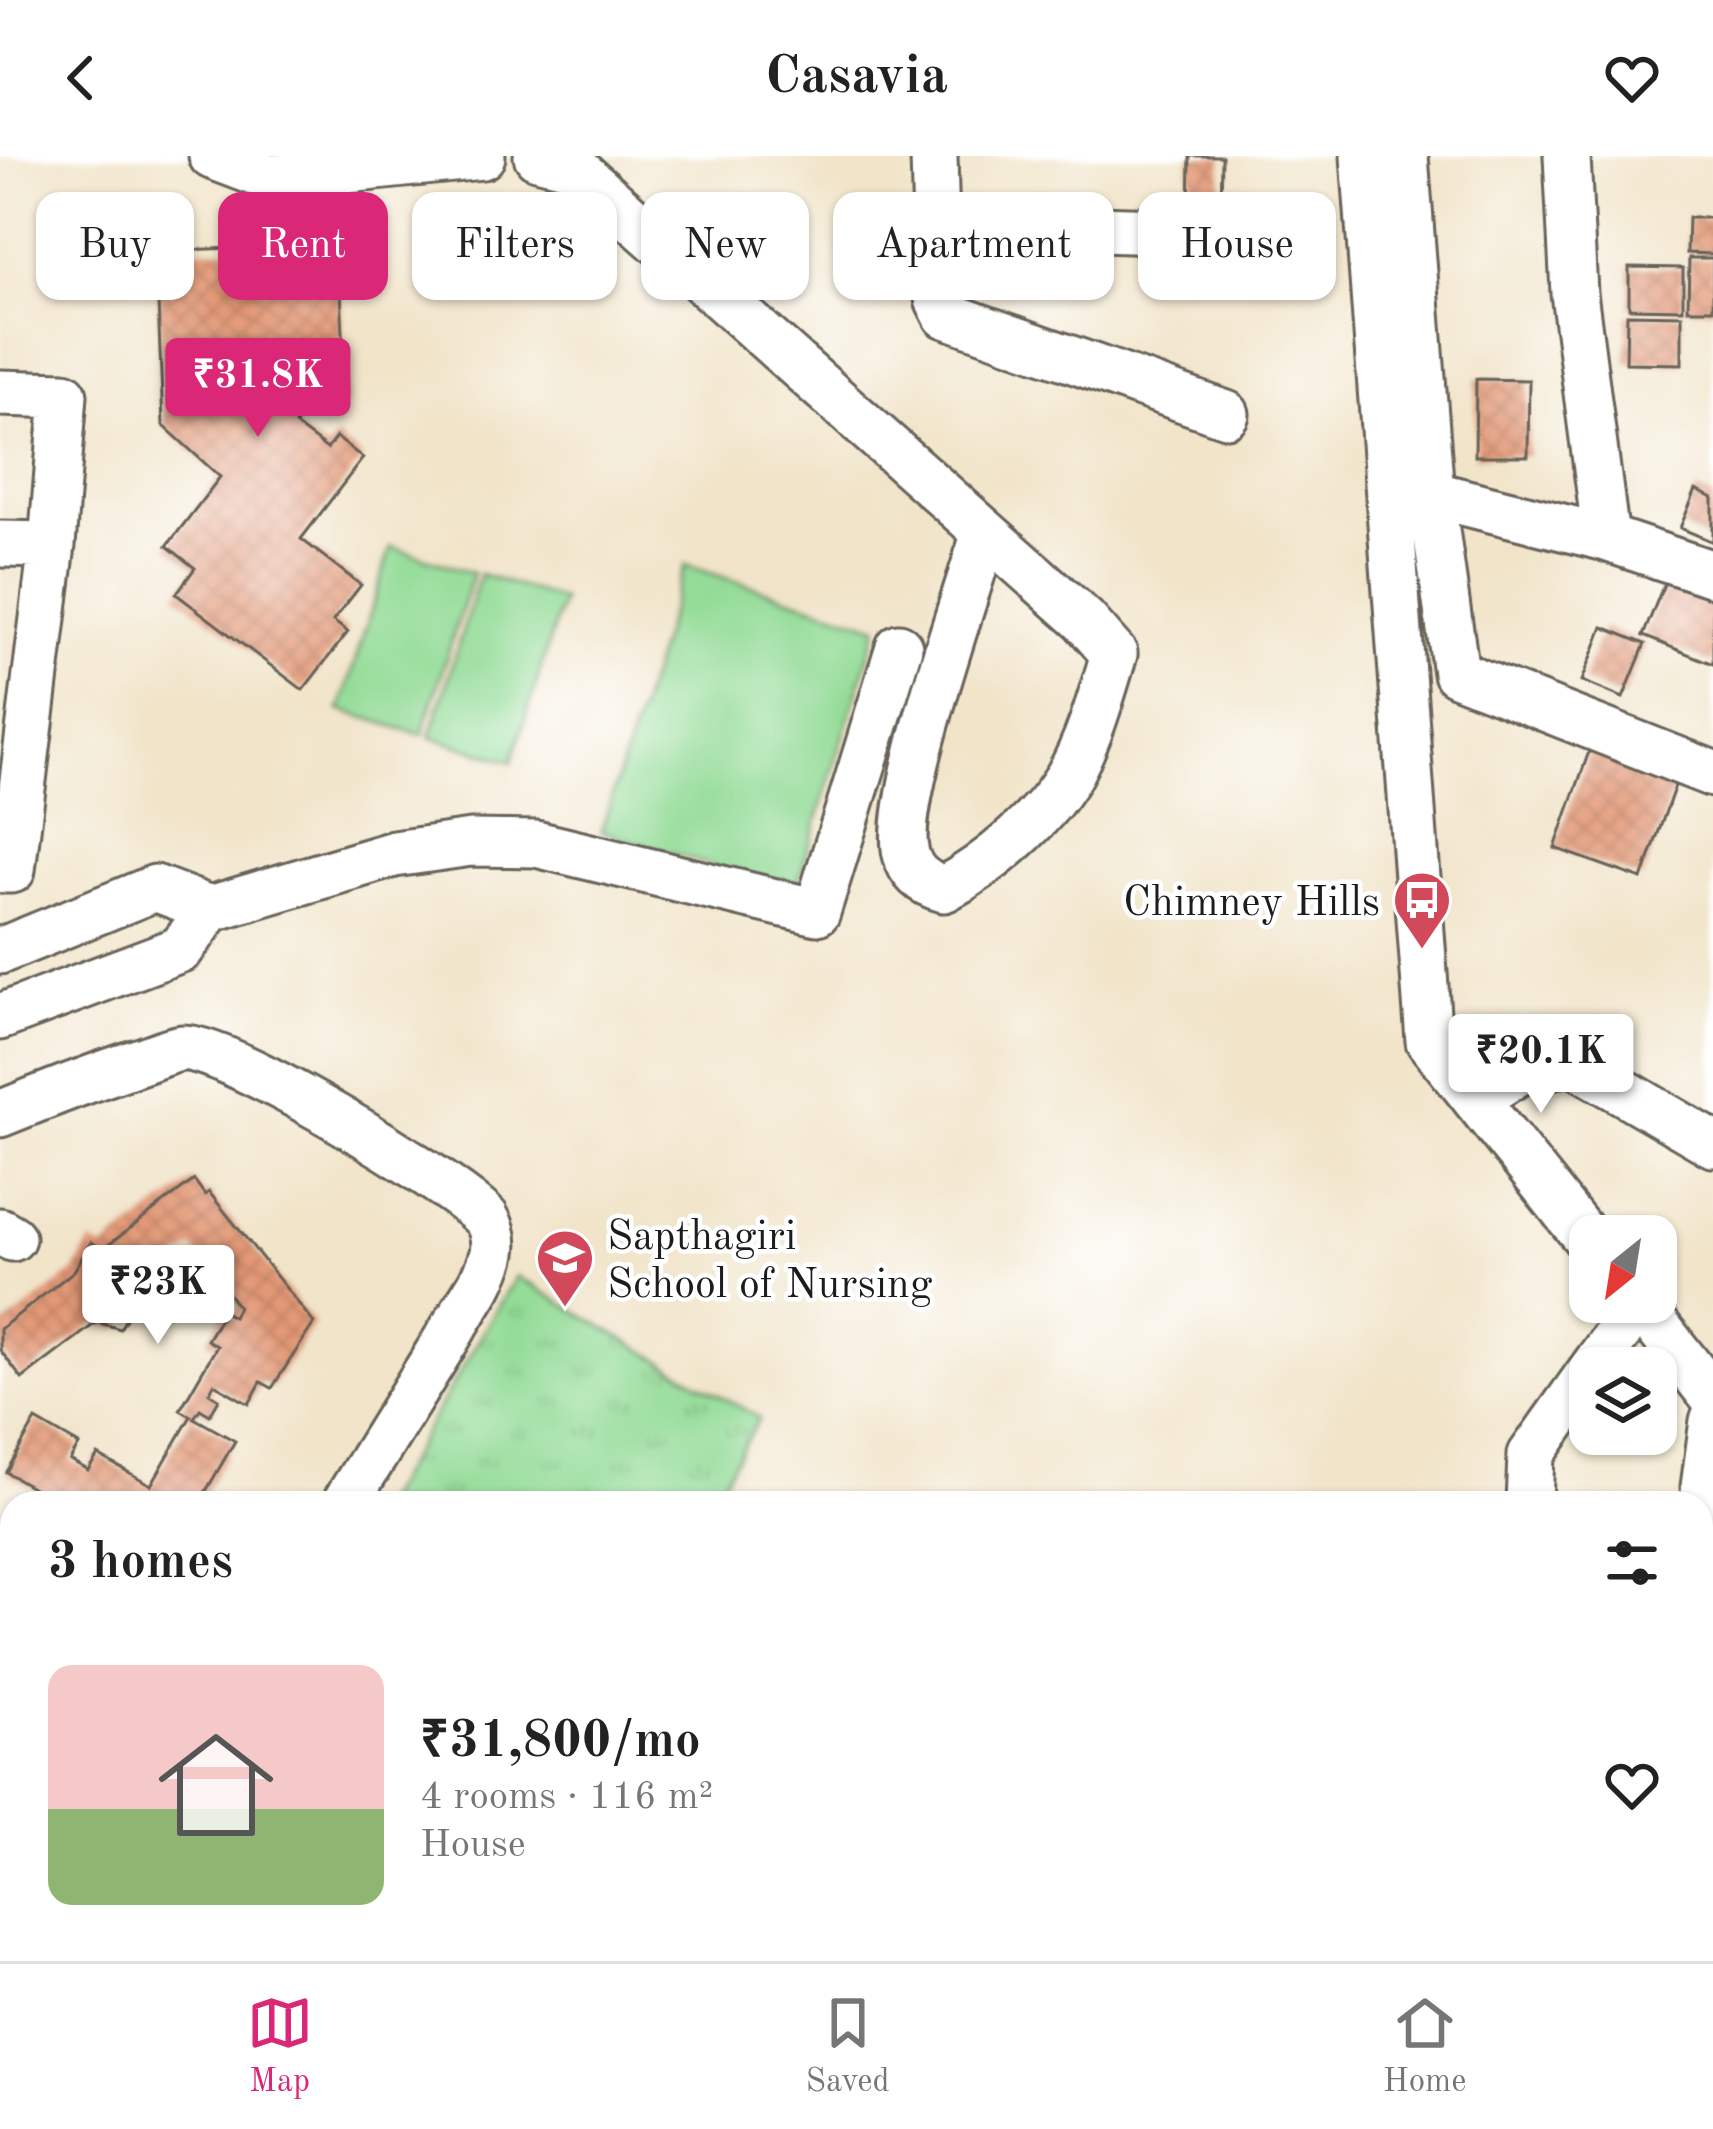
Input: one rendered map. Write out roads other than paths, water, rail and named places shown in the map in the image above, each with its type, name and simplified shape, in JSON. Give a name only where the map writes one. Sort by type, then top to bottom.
[{"type":"street","points":[[212,156],[270,178],[482,156]]},
{"type":"street","points":[[537,156],[572,165],[985,532],[1101,636],[1114,654],[1070,772],[1052,799],[963,879],[944,889],[927,884],[910,868],[904,849],[906,801],[985,532]]},
{"type":"street","points":[[934,156],[935,192]]},
{"type":"street","points":[[1364,156],[1429,1041],[1569,1217]]},
{"type":"street","points":[[1406,156],[1431,494],[1456,674],[1713,774]]},
{"type":"street","points":[[1568,156],[1574,293],[1606,538]]},
{"type":"street","points":[[938,300],[946,315],[1226,414]]},
{"type":"street","points":[[0,393],[64,395],[52,545],[16,697],[12,870],[0,870]]},
{"type":"street","points":[[1431,494],[1606,538],[1713,574]]},
{"type":"street","points":[[0,544],[52,545]]},
{"type":"street","points":[[0,951],[155,888],[210,909],[394,854],[493,844],[536,844],[817,912],[899,647]]},
{"type":"street","points":[[0,1017],[182,950],[210,909]]},
{"type":"street","points":[[0,1114],[87,1078],[186,1047],[224,1060],[327,1113],[418,1166],[487,1218],[495,1240],[492,1263],[352,1491]]},
{"type":"street","points":[[1475,1099],[1522,1070],[1572,1062],[1713,1144]]},
{"type":"street","points":[[1654,1323],[1713,1397]]},
{"type":"street","points":[[1530,1491],[1531,1455],[1569,1402]]},
{"type":"street","points":[[1705,1491],[1713,1421]]},
{"type":"place","name":"Chimney Hills","points":[[1422,951]]},
{"type":"place","name":"Sapthagiri School of Nursing","points":[[565,1309]]}]
